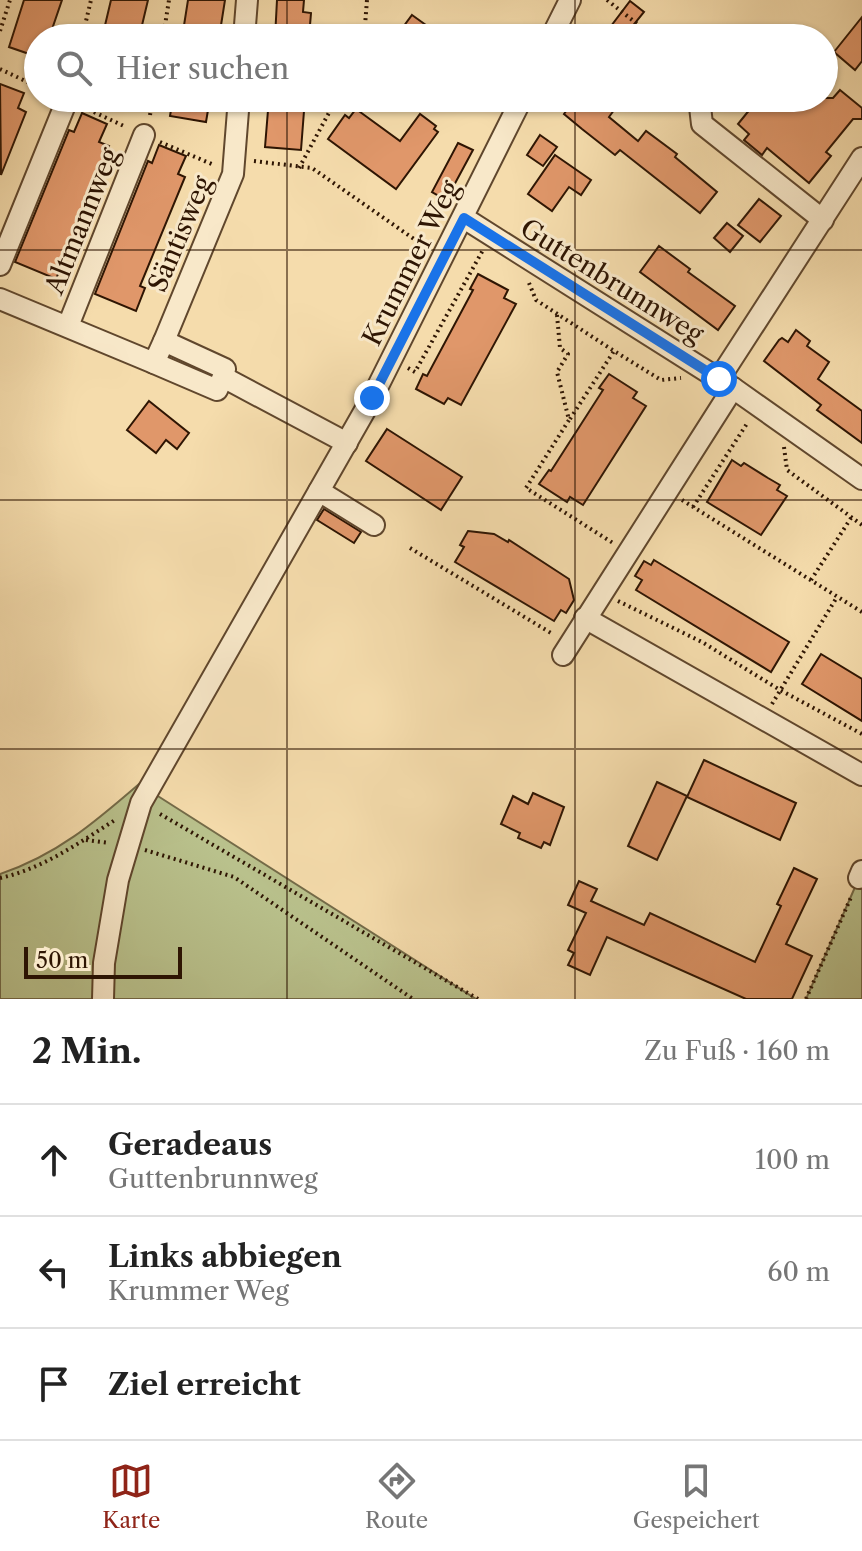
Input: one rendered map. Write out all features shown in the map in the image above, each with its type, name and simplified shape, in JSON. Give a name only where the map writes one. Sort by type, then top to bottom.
[{"type":"street","points":[[245,24],[247,0]]},
{"type":"street","points":[[558,24],[570,0]]},
{"type":"street","points":[[0,265],[62,112]]},
{"type":"street","name":"Säntisweg","points":[[164,341],[233,174],[238,112]]},
{"type":"street","name":"Krummer Weg","points":[[103,999],[104,963],[118,880],[141,803],[347,443],[515,112]]},
{"type":"street","points":[[701,112],[702,124],[823,220]]},
{"type":"street","name":"Altmannweg","points":[[68,326],[147,125]]},
{"type":"street","points":[[563,655],[666,491],[726,383],[862,158]]},
{"type":"street","name":"Guttenbrunnweg","points":[[464,218],[726,383],[862,479]]},
{"type":"street","name":"Altmannweg","points":[[0,299],[217,390],[223,377]]},
{"type":"street","points":[[154,363],[164,341],[225,369],[223,377],[347,443]]},
{"type":"street","points":[[319,491],[374,525]]},
{"type":"street","points":[[582,624],[862,775]]},
{"type":"path","points":[[0,31],[10,0]]},
{"type":"path","points":[[85,24],[91,0]]},
{"type":"path","points":[[165,24],[169,0]]},
{"type":"path","points":[[365,24],[367,0]]},
{"type":"path","points":[[607,0],[637,24]]},
{"type":"path","points":[[0,69],[24,80]]},
{"type":"path","points":[[147,125],[150,112]]},
{"type":"path","points":[[299,168],[329,112]]},
{"type":"path","points":[[234,158],[312,168],[443,259]]},
{"type":"path","points":[[392,359],[415,372],[484,248],[494,255]]},
{"type":"path","points":[[526,276],[536,300],[557,315],[661,380],[684,378]]},
{"type":"path","points":[[557,315],[560,348],[568,354],[557,372],[569,420]]},
{"type":"path","points":[[614,351],[526,488],[628,552]]},
{"type":"path","points":[[693,507],[749,419],[761,427]]},
{"type":"path","points":[[783,442],[787,470],[862,525]]},
{"type":"path","points":[[666,491],[862,612]]},
{"type":"path","points":[[811,581],[851,518]]},
{"type":"path","points":[[410,548],[548,634],[582,624]]},
{"type":"path","points":[[602,592],[702,642],[780,690],[862,734]]},
{"type":"path","points":[[762,719],[837,597]]},
{"type":"path","points":[[0,878],[16,875],[84,840],[141,803],[478,999]]},
{"type":"path","points":[[84,840],[128,845],[234,877],[413,999]]},
{"type":"path","points":[[806,999],[861,874]]},
{"type":"green space","points":[[139,784],[476,999],[0,999],[0,874],[57,847],[91,824]]},
{"type":"green space","points":[[862,873],[862,999],[806,999],[859,878]]},
{"type":"building","points":[[24,0],[62,0],[54,24],[24,24],[24,52],[9,47]]},
{"type":"building","points":[[111,0],[148,0],[142,24],[105,24]]},
{"type":"building","points":[[188,0],[225,0],[221,24],[184,24]]},
{"type":"building","points":[[277,0],[304,0],[303,12],[311,13],[310,24],[276,24]]},
{"type":"building","points":[[630,1],[644,12],[634,24],[613,24]]},
{"type":"building","points":[[412,15],[425,24],[405,24]]},
{"type":"building","points":[[862,17],[862,61],[855,70],[838,55],[838,47]]},
{"type":"building","points":[[0,84],[24,93],[18,108],[26,112],[1,175]]},
{"type":"building","points":[[840,90],[862,108],[862,119],[853,119],[826,152],[831,156],[809,183],[767,148],[762,155],[744,140],[749,134],[738,124],[748,112],[838,112]]},
{"type":"building","points":[[171,112],[208,112],[206,122],[170,116]]},
{"type":"building","points":[[268,112],[304,112],[301,150],[265,147]]},
{"type":"building","points":[[354,112],[360,112],[400,141],[420,114],[436,126],[434,129],[438,132],[396,189],[328,139],[345,115],[349,118]]},
{"type":"building","points":[[613,112],[609,117],[638,141],[646,131],[677,154],[675,157],[717,192],[700,213],[620,150],[615,155],[564,114]]},
{"type":"building","points":[[82,113],[107,124],[99,142],[109,146],[56,279],[15,262],[69,130],[74,132]]},
{"type":"building","points":[[540,135],[557,147],[543,166],[527,155]]},
{"type":"building","points":[[458,143],[473,150],[446,200],[432,192]]},
{"type":"building","points":[[159,145],[186,156],[178,174],[185,177],[140,286],[145,288],[136,311],[95,294],[148,161],[152,163]]},
{"type":"building","points":[[555,155],[591,180],[581,195],[569,187],[552,211],[528,194]]},
{"type":"building","points":[[759,199],[781,216],[760,242],[738,225]]},
{"type":"building","points":[[727,223],[743,236],[730,252],[714,238]]},
{"type":"building","points":[[659,246],[690,269],[688,272],[735,306],[718,330],[640,272]]},
{"type":"building","points":[[478,274],[508,290],[504,298],[516,304],[461,405],[448,398],[444,404],[416,389],[423,374],[427,376],[473,290],[470,289]]},
{"type":"building","points":[[796,330],[810,341],[807,346],[829,362],[818,379],[862,411],[862,443],[817,410],[821,405],[764,361],[779,340],[782,338],[788,342]]},
{"type":"building","points":[[609,374],[637,392],[633,398],[646,406],[583,505],[570,497],[567,502],[539,484],[551,471],[603,390],[599,388]]},
{"type":"building","points":[[149,401],[189,433],[177,449],[166,440],[156,453],[127,430]]},
{"type":"building","points":[[387,429],[462,477],[441,510],[366,461]]},
{"type":"building","points":[[732,460],[741,466],[744,463],[780,485],[777,490],[787,496],[761,535],[707,502]]},
{"type":"building","points":[[324,509],[361,532],[354,543],[317,520]]},
{"type":"building","points":[[468,531],[494,534],[509,540],[569,579],[574,600],[566,613],[561,610],[554,621],[455,562],[464,547],[460,545]]},
{"type":"building","points":[[654,560],[789,642],[771,672],[636,590],[642,580],[635,576],[644,561],[651,565]]},
{"type":"building","points":[[821,654],[862,679],[862,721],[802,684]]},
{"type":"building","points":[[704,760],[796,803],[780,840],[687,797]]},
{"type":"building","points":[[657,782],[687,796],[657,860],[628,846]]},
{"type":"building","points":[[533,793],[564,807],[550,845],[544,842],[541,848],[518,838],[520,833],[501,824],[513,796],[528,804]]},
{"type":"building","points":[[794,868],[817,879],[786,944],[812,956],[792,999],[746,999],[607,937],[590,975],[568,965],[574,953],[568,950],[586,913],[568,905],[579,881],[597,889],[591,901],[644,925],[650,913],[755,962],[781,906],[777,904]]},
{"type":"route","points":[[372,398],[464,218],[719,379]]}]
